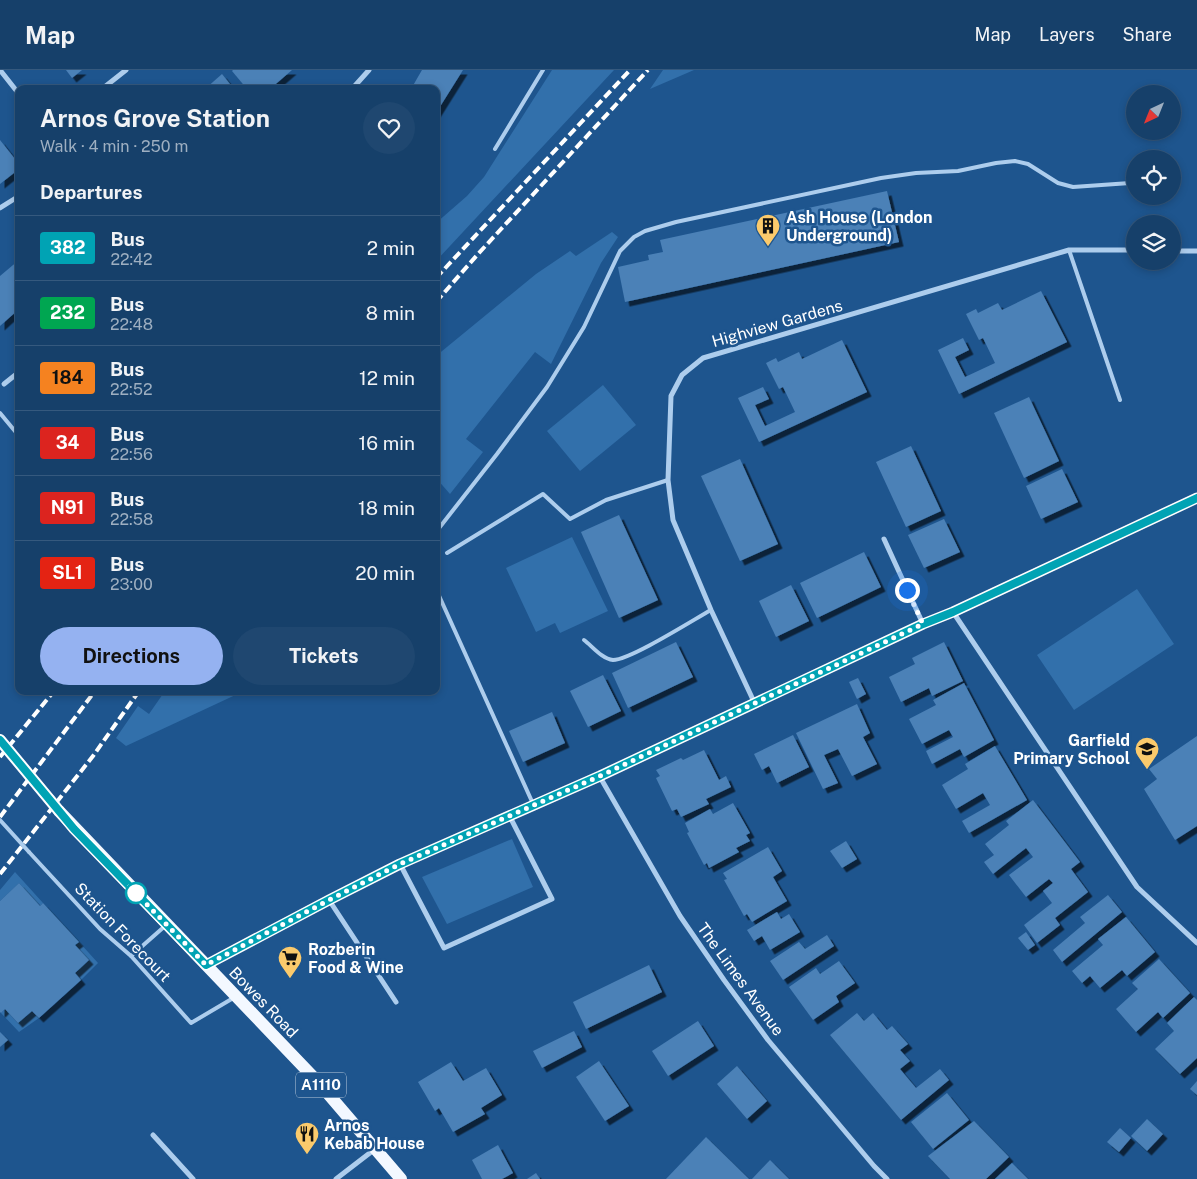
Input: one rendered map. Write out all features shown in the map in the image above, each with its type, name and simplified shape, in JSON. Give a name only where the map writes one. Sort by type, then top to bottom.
[{"type":"main road","name":"Bowes Road","points":[[0,740],[59,811],[318,1082],[401,1179]]},
{"type":"street","points":[[0,70],[15,89]]},
{"type":"street","points":[[107,85],[126,70]]},
{"type":"street","points":[[356,85],[369,70]]},
{"type":"street","points":[[0,208],[15,199]]},
{"type":"street","name":"Highview Gardens","points":[[755,704],[711,610],[673,520],[668,480],[671,396],[682,375],[703,358],[1069,250],[1126,250]]},
{"type":"street","points":[[1181,251],[1197,251]]},
{"type":"street","points":[[4,384],[15,375]]},
{"type":"street","points":[[206,965],[400,864],[600,776],[1197,498]]},
{"type":"street","points":[[884,539],[923,624]]},
{"type":"street","points":[[953,612],[1137,887],[1197,943]]},
{"type":"street","name":"The Limes Avenue","points":[[600,776],[680,916],[724,980],[768,1040],[887,1179]]},
{"type":"street","points":[[400,864],[444,948],[552,899],[510,817]]},
{"type":"street","points":[[329,900],[396,1002]]},
{"type":"street","points":[[152,1136],[193,1179]]},
{"type":"street","points":[[336,1179],[375,1149]]},
{"type":"lane","points":[[496,148],[543,70]]},
{"type":"lane","points":[[440,527],[497,454],[561,365],[584,327],[620,251],[634,237],[645,231],[676,222],[881,178],[916,173],[958,171],[1015,161],[1028,164],[1058,183],[1073,187],[1126,183]]},
{"type":"lane","points":[[1069,250],[1120,400]]},
{"type":"lane","points":[[0,414],[15,431]]},
{"type":"lane","points":[[447,553],[543,494],[570,519],[606,500],[668,480]]},
{"type":"lane","points":[[440,598],[534,806]]},
{"type":"lane","points":[[584,640],[605,657],[612,660],[621,658],[640,650],[711,610]]},
{"type":"lane","name":"Station Forecourt","points":[[0,820],[100,929],[131,956],[190,1023],[236,996]]},
{"type":"lane","points":[[131,956],[166,925]]},
{"type":"shaded area","points":[[552,70],[614,70],[440,257],[440,220],[467,196],[484,177]]},
{"type":"shaded area","points":[[663,70],[694,70],[650,89]]},
{"type":"shaded area","points":[[612,232],[618,237],[601,263],[551,364],[535,352],[466,439],[483,452],[450,494],[440,483],[440,353],[536,274],[570,251],[576,256]]},
{"type":"shaded area","points":[[603,385],[636,425],[580,471],[547,431]]},
{"type":"shaded area","points":[[572,537],[608,611],[560,633],[555,623],[536,632],[506,568]]},
{"type":"shaded area","points":[[1137,589],[1174,644],[1074,710],[1037,655]]},
{"type":"shaded area","points":[[162,695],[235,695],[126,746],[116,738],[138,706],[149,714]]},
{"type":"shaded area","points":[[512,839],[533,887],[447,924],[422,877]]},
{"type":"shaded area","points":[[15,872],[43,903],[40,906],[19,883],[0,901],[0,890]]},
{"type":"shaded area","points":[[79,942],[98,963],[81,980],[75,973],[89,960],[75,945]]},
{"type":"shaded area","points":[[5,1009],[18,1023],[32,1011],[39,1018],[19,1032],[1,1013]]},
{"type":"building","points":[[66,70],[82,70],[72,78]]},
{"type":"building","points":[[292,70],[275,85],[244,85],[232,71]]},
{"type":"building","points":[[422,70],[463,70],[440,107],[440,85],[413,85]]},
{"type":"building","points":[[222,74],[231,85],[210,85]]},
{"type":"building","points":[[0,140],[15,159],[15,172],[0,184]]},
{"type":"building","name":"Ash House (London Underground)","points":[[887,191],[899,242],[625,302],[618,267],[649,260],[648,255],[663,252],[660,240]]},
{"type":"building","points":[[15,263],[15,313],[0,326],[0,276]]},
{"type":"building","points":[[1041,291],[1067,342],[959,394],[938,350],[963,338],[969,350],[955,357],[965,377],[995,363],[983,338],[979,340],[966,314],[976,309],[978,313],[998,303],[1002,310]]},
{"type":"building","points":[[842,340],[867,392],[759,442],[738,398],[763,387],[769,399],[755,405],[765,426],[795,412],[783,387],[779,389],[766,363],[776,358],[778,362],[799,352],[802,359]]},
{"type":"building","points":[[1029,397],[1059,461],[1024,478],[994,413]]},
{"type":"building","points":[[911,446],[941,511],[906,527],[876,462]]},
{"type":"building","points":[[740,459],[778,544],[740,561],[701,476]]},
{"type":"building","points":[[1062,469],[1078,502],[1041,519],[1026,486]]},
{"type":"building","points":[[619,515],[658,600],[619,618],[581,532]]},
{"type":"building","points":[[944,519],[960,552],[924,568],[908,535]]},
{"type":"building","points":[[864,552],[881,587],[817,618],[800,583]]},
{"type":"building","points":[[791,585],[809,621],[776,637],[759,601]]},
{"type":"building","points":[[676,642],[693,677],[628,708],[612,673]]},
{"type":"building","points":[[944,642],[963,681],[932,696],[929,688],[901,702],[889,677],[915,664],[912,658]]},
{"type":"building","points":[[603,675],[621,711],[588,727],[570,691]]},
{"type":"building","points":[[858,678],[866,694],[857,699],[849,682]]},
{"type":"building","points":[[964,683],[994,740],[964,757],[960,749],[932,764],[926,751],[953,737],[949,730],[922,744],[909,719],[936,705],[933,700]]},
{"type":"building","points":[[857,704],[870,733],[863,737],[877,764],[852,776],[838,749],[824,755],[838,783],[823,789],[796,733]]},
{"type":"building","points":[[552,712],[565,743],[523,762],[509,731]]},
{"type":"building","points":[[793,735],[809,767],[777,783],[769,766],[762,770],[754,754]]},
{"type":"building","points":[[1197,736],[1197,826],[1175,840],[1144,789],[1157,779],[1149,769]]},
{"type":"building","points":[[995,746],[1027,800],[969,833],[962,821],[990,805],[983,793],[956,809],[942,785],[968,769],[965,764]]},
{"type":"building","points":[[704,750],[719,780],[726,776],[731,787],[706,799],[709,804],[681,817],[677,809],[672,811],[656,778],[660,776],[656,770]]},
{"type":"building","points":[[1033,800],[1080,862],[1071,869],[1088,892],[1055,918],[1060,925],[1037,943],[1024,925],[1052,903],[1043,891],[1053,883],[1049,879],[1026,897],[1009,875],[1033,857],[1026,848],[993,874],[984,862],[994,855],[985,844],[1009,825],[1006,821]]},
{"type":"building","points":[[733,803],[750,833],[746,835],[750,841],[736,848],[739,852],[709,868],[707,863],[704,865],[687,833],[689,832],[685,823],[710,809],[713,814]]},
{"type":"building","points":[[846,841],[857,859],[842,868],[830,851]]},
{"type":"building","points":[[768,847],[782,871],[773,877],[787,901],[752,922],[747,914],[744,916],[724,880],[727,879],[723,873]]},
{"type":"building","points":[[19,883],[40,906],[43,903],[79,942],[75,945],[89,960],[75,973],[81,980],[39,1018],[32,1011],[18,1023],[5,1009],[0,1012],[0,901]]},
{"type":"building","points":[[1108,895],[1122,912],[1062,962],[1053,950],[1085,923],[1080,917]]},
{"type":"building","points":[[777,912],[781,919],[789,914],[800,932],[770,950],[762,936],[754,941],[747,930]]},
{"type":"building","points":[[1126,917],[1155,952],[1127,976],[1122,970],[1100,988],[1090,976],[1082,983],[1072,971],[1103,945],[1098,939]]},
{"type":"building","points":[[1026,932],[1035,945],[1028,950],[1018,938]]},
{"type":"building","points":[[827,935],[834,946],[783,980],[770,961],[799,942],[805,949]]},
{"type":"building","points":[[1159,959],[1190,993],[1163,1018],[1158,1012],[1136,1032],[1116,1009],[1138,989],[1132,983]]},
{"type":"building","points":[[839,961],[855,983],[836,996],[839,1002],[813,1020],[789,987],[816,968],[820,974]]},
{"type":"building","points":[[649,965],[662,992],[586,1029],[573,1002]]},
{"type":"building","points":[[1194,997],[1197,1000],[1197,1058],[1180,1074],[1155,1049],[1174,1031],[1167,1023]]},
{"type":"building","points":[[857,1013],[864,1021],[873,1013],[887,1030],[892,1026],[908,1044],[900,1050],[910,1061],[900,1069],[916,1088],[940,1069],[949,1080],[901,1120],[830,1035]]},
{"type":"building","points":[[698,1021],[714,1046],[668,1076],[652,1051]]},
{"type":"building","points":[[574,1031],[582,1047],[542,1068],[533,1051]]},
{"type":"building","points":[[0,1032],[8,1040],[0,1047]]},
{"type":"building","points":[[599,1061],[629,1106],[605,1121],[576,1077]]},
{"type":"building","points":[[451,1062],[463,1081],[486,1068],[502,1095],[481,1108],[485,1114],[453,1132],[439,1108],[435,1111],[418,1082]]},
{"type":"building","points":[[737,1066],[767,1101],[747,1119],[717,1084]]},
{"type":"building","points":[[1197,1081],[1197,1095],[1190,1089]]},
{"type":"building","points":[[947,1093],[969,1120],[933,1149],[911,1122]]},
{"type":"building","points":[[1147,1119],[1163,1134],[1147,1151],[1131,1136]]},
{"type":"building","points":[[974,1121],[1009,1157],[986,1179],[950,1179],[928,1156]]},
{"type":"building","points":[[1120,1128],[1131,1138],[1119,1152],[1107,1142]]},
{"type":"building","points":[[706,1137],[749,1179],[666,1179]]},
{"type":"building","points":[[498,1145],[513,1173],[502,1179],[482,1179],[472,1160]]},
{"type":"building","points":[[770,1160],[789,1179],[752,1179]]},
{"type":"building","points":[[1012,1163],[1028,1179],[995,1179]]},
{"type":"building","points":[[536,1173],[540,1179],[527,1179]]},
{"type":"railway","points":[[440,274],[630,70]]},
{"type":"railway","points":[[440,297],[648,70]]},
{"type":"railway","points":[[0,757],[51,695]]},
{"type":"railway","points":[[0,817],[92,695]]},
{"type":"railway","points":[[0,874],[93,756],[136,695]]},
{"type":"bus line","name":"382","points":[[0,740],[74,829],[206,965],[400,864],[600,776],[1197,498]]},
{"type":"place","name":"Ash House (London Underground)","points":[[768,247]]},
{"type":"place","name":"Garfield Primary School","points":[[1147,770]]},
{"type":"place","name":"Rozberin Food & Wine","points":[[290,979]]},
{"type":"place","name":"Arnos Kebab House","points":[[307,1155]]},
{"type":"route","points":[[136,893],[129,886],[206,965],[400,864],[600,776],[923,624],[907,590]]}]
